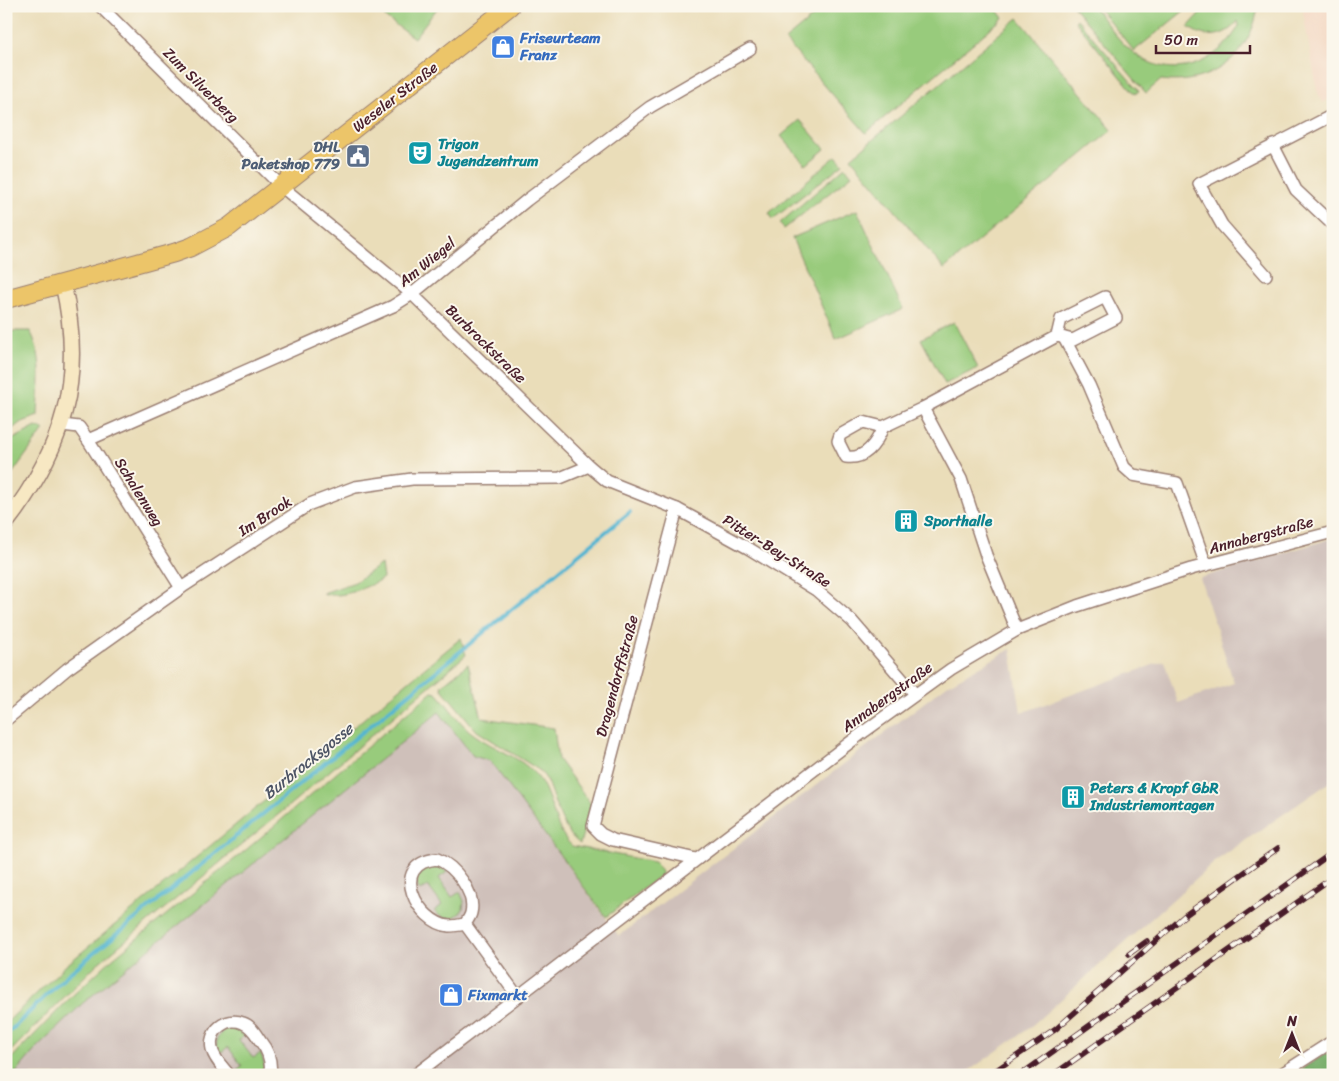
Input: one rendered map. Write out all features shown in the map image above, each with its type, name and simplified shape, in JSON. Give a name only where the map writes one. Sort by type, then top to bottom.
[{"type":"main road","name":"Weseler Straße","points":[[6,299],[191,247],[229,227],[510,6]]},
{"type":"main road","points":[[6,523],[37,480],[62,425],[69,390],[71,345],[68,307],[63,284]]},
{"type":"street","name":"Zum Silverberg","points":[[100,6],[281,186]]},
{"type":"street","name":"Am Wiegel","points":[[88,440],[393,306],[412,294],[527,200],[650,107],[750,49]]},
{"type":"street","points":[[1266,275],[1222,225],[1199,184],[1333,114]]},
{"type":"street","points":[[1273,145],[1296,190],[1333,225]]},
{"type":"street","name":"Burbrockstraße","points":[[281,186],[412,294],[588,466],[607,481],[677,509]]},
{"type":"street","points":[[883,427],[1060,337],[1072,340],[1116,318],[1105,297],[1061,319],[1060,337],[1089,386],[1124,467],[1133,475],[1177,483],[1206,565]]},
{"type":"street","points":[[923,408],[961,479],[986,555],[1017,630]]},
{"type":"street","name":"Schalenweg","points":[[62,425],[78,427],[88,440],[181,588]]},
{"type":"street","name":"Im Brook","points":[[6,720],[67,669],[181,588],[310,504],[355,487],[412,479],[560,478],[588,466]]},
{"type":"street","name":"Pitter-Bey-Straße","points":[[677,509],[748,548],[816,590],[852,621],[915,694]]},
{"type":"street","name":"Dragendorffstraße","points":[[677,509],[593,826],[601,834],[613,840],[696,859]]},
{"type":"street","name":"Annabergstraße","points":[[414,1075],[915,694],[951,669],[1017,630],[1077,606],[1206,565],[1333,532]]},
{"type":"street","points":[[437,860],[452,868],[467,889],[470,898],[471,913],[465,924],[449,926],[434,920],[427,914],[414,895],[410,881],[411,874],[420,863],[437,860]]},
{"type":"street","points":[[465,924],[518,997]]},
{"type":"street","points":[[229,1075],[214,1056],[211,1044],[215,1031],[220,1026],[237,1021],[253,1030],[267,1051],[271,1069],[270,1075]]},
{"type":"street","points":[[1280,1075],[1333,1041]]},
{"type":"shaded area","points":[[1302,6],[1333,6],[1333,97],[1322,103],[1317,90]]},
{"type":"shaded area","points":[[1333,538],[1333,780],[1217,860],[1028,1029],[963,1075],[14,1075],[36,1049],[83,1003],[439,712],[473,755],[490,761],[619,936],[947,685],[1011,649],[1021,713],[1164,661],[1178,703],[1234,683],[1200,578]]},
{"type":"green space","points":[[379,6],[439,6],[414,38],[386,18]]},
{"type":"green space","points":[[826,6],[994,6],[1003,18],[866,133],[785,40]]},
{"type":"green space","points":[[1073,6],[1093,6],[1112,31],[1134,53],[1149,62],[1164,67],[1179,68],[1193,65],[1219,50],[1239,26],[1238,21],[1227,31],[1214,35],[1201,34],[1188,27],[1207,6],[1258,6],[1254,24],[1247,40],[1225,64],[1211,73],[1196,78],[1179,81],[1161,80],[1146,93]]},
{"type":"green space","points":[[1097,6],[1190,6],[1134,51]]},
{"type":"green space","points":[[1018,18],[1112,130],[944,269],[851,158]]},
{"type":"green space","points":[[1077,19],[1139,91],[1135,94],[1075,21]]},
{"type":"green space","points":[[800,120],[825,149],[806,165],[781,136]]},
{"type":"green space","points":[[836,156],[843,164],[773,219],[769,213]]},
{"type":"green space","points":[[845,167],[852,175],[784,229],[780,223]]},
{"type":"green space","points":[[857,210],[903,309],[836,339],[792,238]]},
{"type":"green space","points":[[954,322],[978,368],[945,384],[921,339]]},
{"type":"green space","points":[[6,331],[30,331],[38,351],[40,372],[38,416],[20,423],[6,434]]},
{"type":"green space","points":[[36,427],[44,430],[6,482],[6,443]]},
{"type":"green space","points":[[381,564],[383,578],[379,581],[344,594],[329,595],[323,593],[355,582]]},
{"type":"green space","points":[[461,638],[466,655],[285,809],[97,964],[6,1056],[6,1023],[64,967]]},
{"type":"green space","points":[[468,664],[482,718],[554,728],[558,759],[591,804],[580,844],[573,838],[563,822],[545,777],[539,770],[477,731],[442,689],[441,686]]},
{"type":"green space","points":[[432,692],[437,693],[470,731],[482,740],[523,763],[536,775],[546,792],[560,829],[572,846],[654,862],[661,869],[661,875],[606,917],[490,761],[473,756],[439,712],[83,1003],[36,1049],[14,1075],[6,1075],[6,1064],[72,996],[112,959],[247,849]]},
{"type":"green space","points":[[433,865],[441,867],[447,872],[439,878],[452,897],[460,892],[464,901],[463,909],[453,918],[441,917],[434,911],[442,905],[428,886],[420,891],[417,886],[418,874],[424,868]]},
{"type":"green space","points":[[229,1027],[238,1027],[247,1033],[239,1040],[253,1058],[261,1053],[265,1067],[260,1075],[237,1075],[234,1072],[242,1066],[228,1047],[220,1053],[217,1045],[219,1035]]},
{"type":"green space","points":[[1333,1049],[1333,1075],[1292,1075]]},
{"type":"waterway","name":"Burbrocksgosse","points":[[6,1035],[66,976],[630,512]]},
{"type":"railway","points":[[989,1075],[1056,1029],[1184,916],[1278,848]]},
{"type":"railway","points":[[1020,1075],[1333,852]]},
{"type":"railway","points":[[1053,1075],[1333,877]]},
{"type":"railway","points":[[1129,954],[1147,941]]},
{"type":"place","name":"Friseurteam Franz","points":[[503,47]]},
{"type":"place","name":"Trigon Jugendzentrum","points":[[420,153]]},
{"type":"place","name":"DHL Paketshop 779","points":[[358,156]]},
{"type":"place","name":"Sporthalle","points":[[906,521]]},
{"type":"place","name":"Peters & Kropf GbR Industriemontagen","points":[[1073,797]]},
{"type":"place","name":"Fixmarkt","points":[[451,995]]}]
